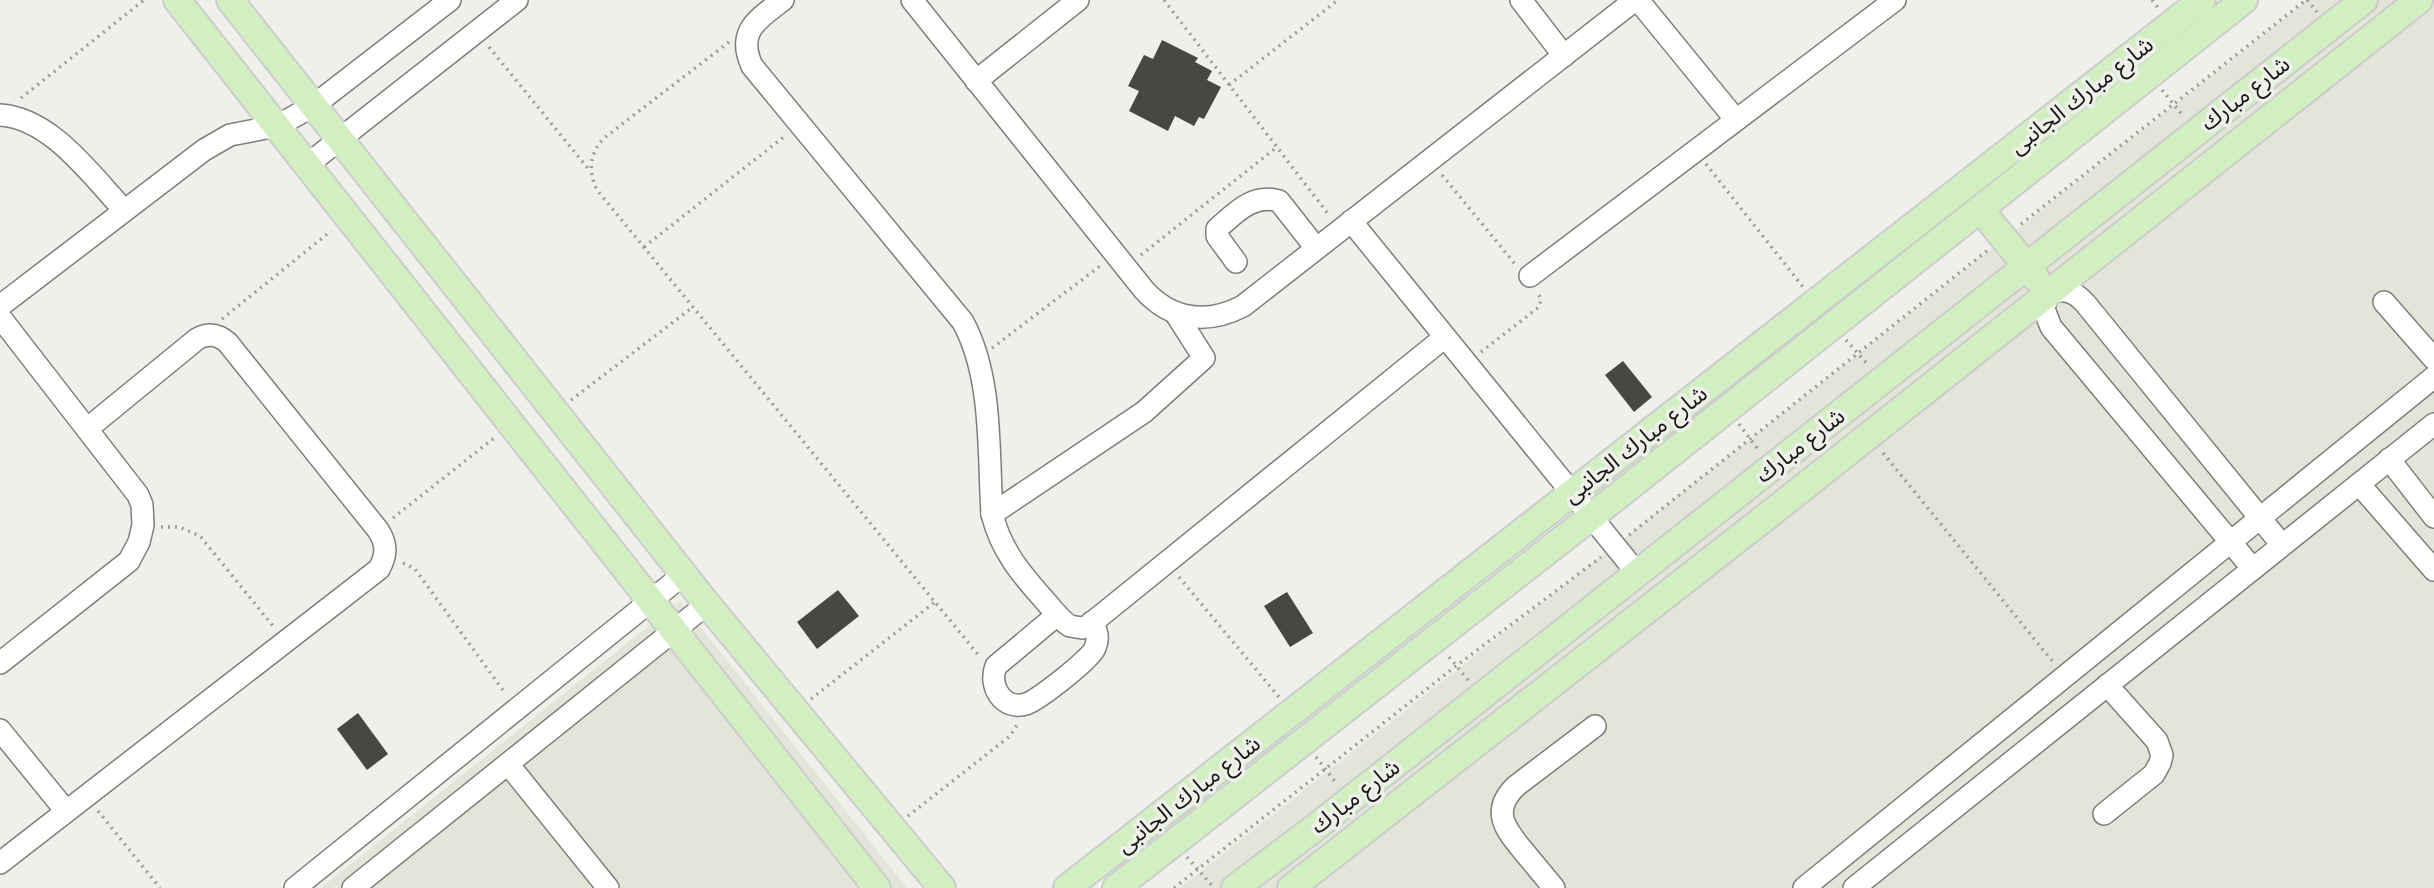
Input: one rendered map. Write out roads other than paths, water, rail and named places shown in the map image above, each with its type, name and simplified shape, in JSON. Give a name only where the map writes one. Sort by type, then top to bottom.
[{"type":"main road","points":[[177,0],[877,888]]},
{"type":"main road","points":[[230,0],[707,604],[942,888]]},
{"type":"main road","name":"شارع مبارك الجانبى","points":[[1067,888],[2202,0]]},
{"type":"main road","points":[[1116,888],[1591,517],[2244,0]]},
{"type":"main road","name":"شارع مبارك","points":[[1235,888],[2364,0]]},
{"type":"main road","points":[[1291,888],[1776,509],[2419,0]]},
{"type":"main road","points":[[2281,65],[2352,53]]},
{"type":"main road","points":[[1980,209],[2048,293]]},
{"type":"main road","points":[[1776,509],[1782,459]]},
{"type":"main road","points":[[1312,830],[1380,817]]},
{"type":"street","points":[[0,306],[217,141],[230,135],[277,126],[313,106],[450,0]]},
{"type":"street","points":[[307,165],[517,0]]},
{"type":"street","points":[[783,0],[752,23],[746,40],[751,66],[963,322],[979,358],[983,376],[992,513],[996,529],[1008,557],[1065,624],[1082,628],[1093,622],[1445,337]]},
{"type":"street","points":[[912,0],[1153,300],[1176,314],[1203,319],[1230,313],[1242,306],[1637,0],[1736,120]]},
{"type":"street","points":[[976,80],[1078,0]]},
{"type":"street","points":[[1521,0],[1564,56]]},
{"type":"street","points":[[1527,276],[1895,0]]},
{"type":"street","points":[[0,115],[19,118],[51,133],[124,210]]},
{"type":"street","points":[[1236,262],[1217,236],[1217,229],[1246,205],[1261,199],[1279,201],[1316,248]]},
{"type":"street","points":[[1346,226],[1445,337],[1637,573]]},
{"type":"street","points":[[2252,569],[2050,327],[2044,309],[2048,293],[2064,290],[2072,292],[2085,303],[2282,545]]},
{"type":"street","points":[[2384,302],[2434,359]]},
{"type":"street","points":[[992,513],[1144,412],[1204,358],[1176,314]]},
{"type":"street","points":[[0,317],[138,495],[143,515],[141,536],[129,561],[0,663]]},
{"type":"street","points":[[0,863],[379,569],[383,562],[385,545],[378,530],[228,343],[214,335],[197,340],[87,429]]},
{"type":"street","points":[[1804,888],[2434,377]]},
{"type":"street","points":[[1854,888],[2434,424]]},
{"type":"street","points":[[2389,459],[2434,517]]},
{"type":"street","points":[[2359,484],[2434,570]]},
{"type":"street","points":[[295,888],[684,574]]},
{"type":"street","points":[[360,886],[707,604]]},
{"type":"street","points":[[1058,615],[996,666],[993,673],[994,687],[997,693],[1010,703],[1018,705],[1034,700],[1091,656],[1097,643],[1093,622]]},
{"type":"street","points":[[2104,814],[2154,774],[2162,755],[2157,741],[2107,685]]},
{"type":"street","points":[[1554,888],[1506,830],[1503,804],[1516,786],[1595,726]]},
{"type":"street","points":[[0,730],[66,811]]},
{"type":"street","points":[[508,764],[608,888]]}]
